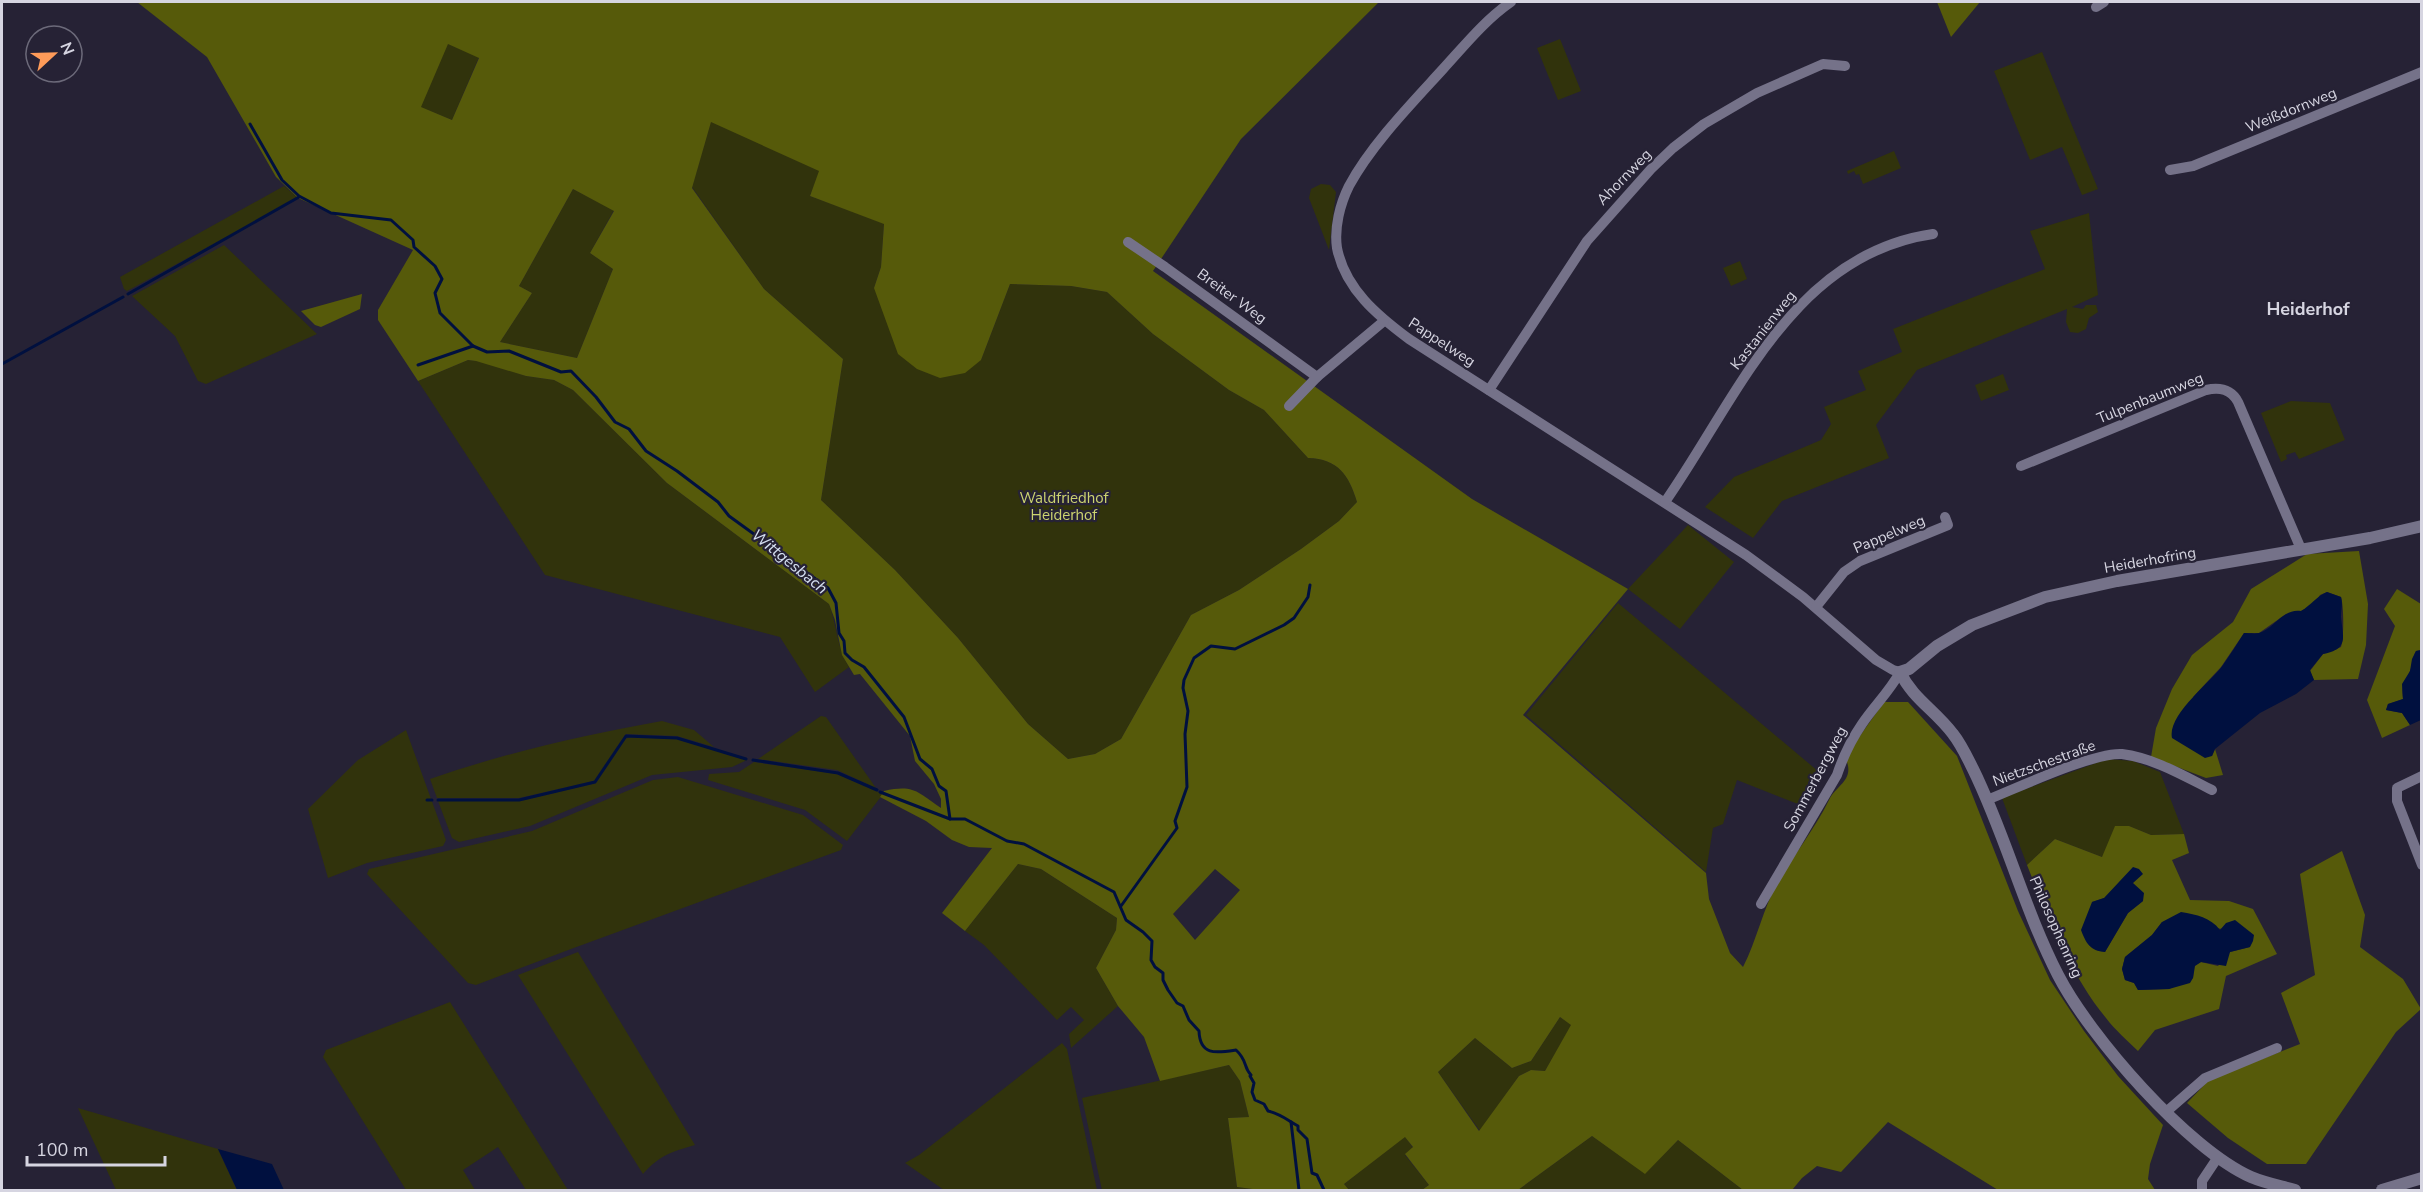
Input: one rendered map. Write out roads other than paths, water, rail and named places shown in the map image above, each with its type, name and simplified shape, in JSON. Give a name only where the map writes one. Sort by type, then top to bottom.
[{"type":"street","name":"Pappelweg","points":[[1511,2],[1487,21],[1386,134],[1350,184],[1338,220],[1337,247],[1343,270],[1362,298],[1384,321],[1746,555],[1816,607],[1876,660],[1900,672]]},
{"type":"street","name":"Ahornweg","points":[[1489,390],[1587,241],[1651,169],[1673,148],[1704,124],[1757,93],[1823,64],[1845,66]]},
{"type":"street","name":"Weißdornweg","points":[[2170,170],[2193,166],[2421,72]]},
{"type":"street","name":"Kastanienweg","points":[[1665,502],[1744,378],[1796,309],[1815,289],[1870,252],[1907,238],[1933,234]]},
{"type":"street","name":"Breiter Weg","points":[[1128,242],[1160,262],[1317,377]]},
{"type":"street","points":[[1289,406],[1317,377],[1384,321]]},
{"type":"street","name":"Tulpenbaumweg","points":[[2021,466],[2206,390],[2223,389],[2231,392],[2238,402],[2301,549]]},
{"type":"street","name":"Pappelweg","points":[[1816,607],[1844,572],[1860,561],[1948,525],[1946,517]]},
{"type":"street","name":"Heiderhofring","points":[[1900,672],[1909,669],[1937,646],[1972,625],[2037,600],[2118,580],[2421,526]]},
{"type":"street","name":"Philosophenring","points":[[1900,672],[1911,691],[1953,734],[1964,751],[1987,800],[2026,902],[2059,977],[2092,1027],[2166,1112],[2218,1157],[2251,1178],[2295,1191]]},
{"type":"street","name":"Sommerbergweg","points":[[1761,904],[1837,775],[1844,754],[1861,725],[1893,685],[1900,672]]},
{"type":"street","name":"Nietzschestraße","points":[[1987,800],[2074,765],[2120,754],[2163,766],[2212,790]]},
{"type":"street","points":[[2421,776],[2397,788],[2397,801],[2421,865]]},
{"type":"street","points":[[2166,1112],[2205,1078],[2277,1048]]},
{"type":"street","points":[[2202,1191],[2202,1180],[2218,1157]]},
{"type":"street","points":[[2382,1191],[2421,1178]]},
{"type":"waterway","name":"Wittgesbach","points":[[250,124],[282,180],[299,196],[331,213],[391,220],[413,240],[414,247],[435,266],[442,279],[435,293],[440,313],[473,346],[487,352],[509,351],[561,372],[571,371],[596,397],[615,422],[629,429],[646,451],[677,471],[718,502],[729,516],[828,588],[836,603],[839,633],[844,641],[845,653],[864,667],[904,717],[920,759],[932,769],[939,786],[946,791],[950,819],[965,819],[1007,841],[1024,844],[1114,892],[1126,920],[1152,941],[1151,960],[1155,967],[1163,973],[1163,980],[1168,990],[1177,1003],[1183,1006],[1189,1020],[1199,1031],[1202,1045],[1210,1051],[1236,1050],[1240,1054],[1254,1083],[1252,1092],[1255,1100],[1264,1104],[1268,1111],[1298,1126],[1298,1130],[1307,1139],[1312,1173],[1317,1175],[1324,1190]]},
{"type":"waterway","points":[[128,294],[299,197]]},
{"type":"waterway","points":[[2,364],[123,297]]},
{"type":"waterway","points":[[418,365],[473,346]]},
{"type":"waterway","points":[[1121,906],[1177,828],[1175,821],[1187,787],[1185,734],[1188,711],[1183,688],[1184,680],[1194,658],[1211,646],[1235,649],[1284,625],[1294,618],[1308,597],[1310,585]]},
{"type":"waterway","points":[[438,800],[519,800],[595,782],[626,736],[677,738],[746,759]]},
{"type":"waterway","points":[[753,760],[838,773],[877,790]]},
{"type":"waterway","points":[[880,792],[950,819]]},
{"type":"waterway","points":[[427,800],[432,800]]},
{"type":"waterway","name":"Wittgesbach","points":[[1291,1122],[1299,1190]]},
{"type":"district","name":"Heiderhof","points":[[2308,309]]},
{"type":"park label","name":"Waldfriedhof Heiderhof","points":[[1064,506]]}]
